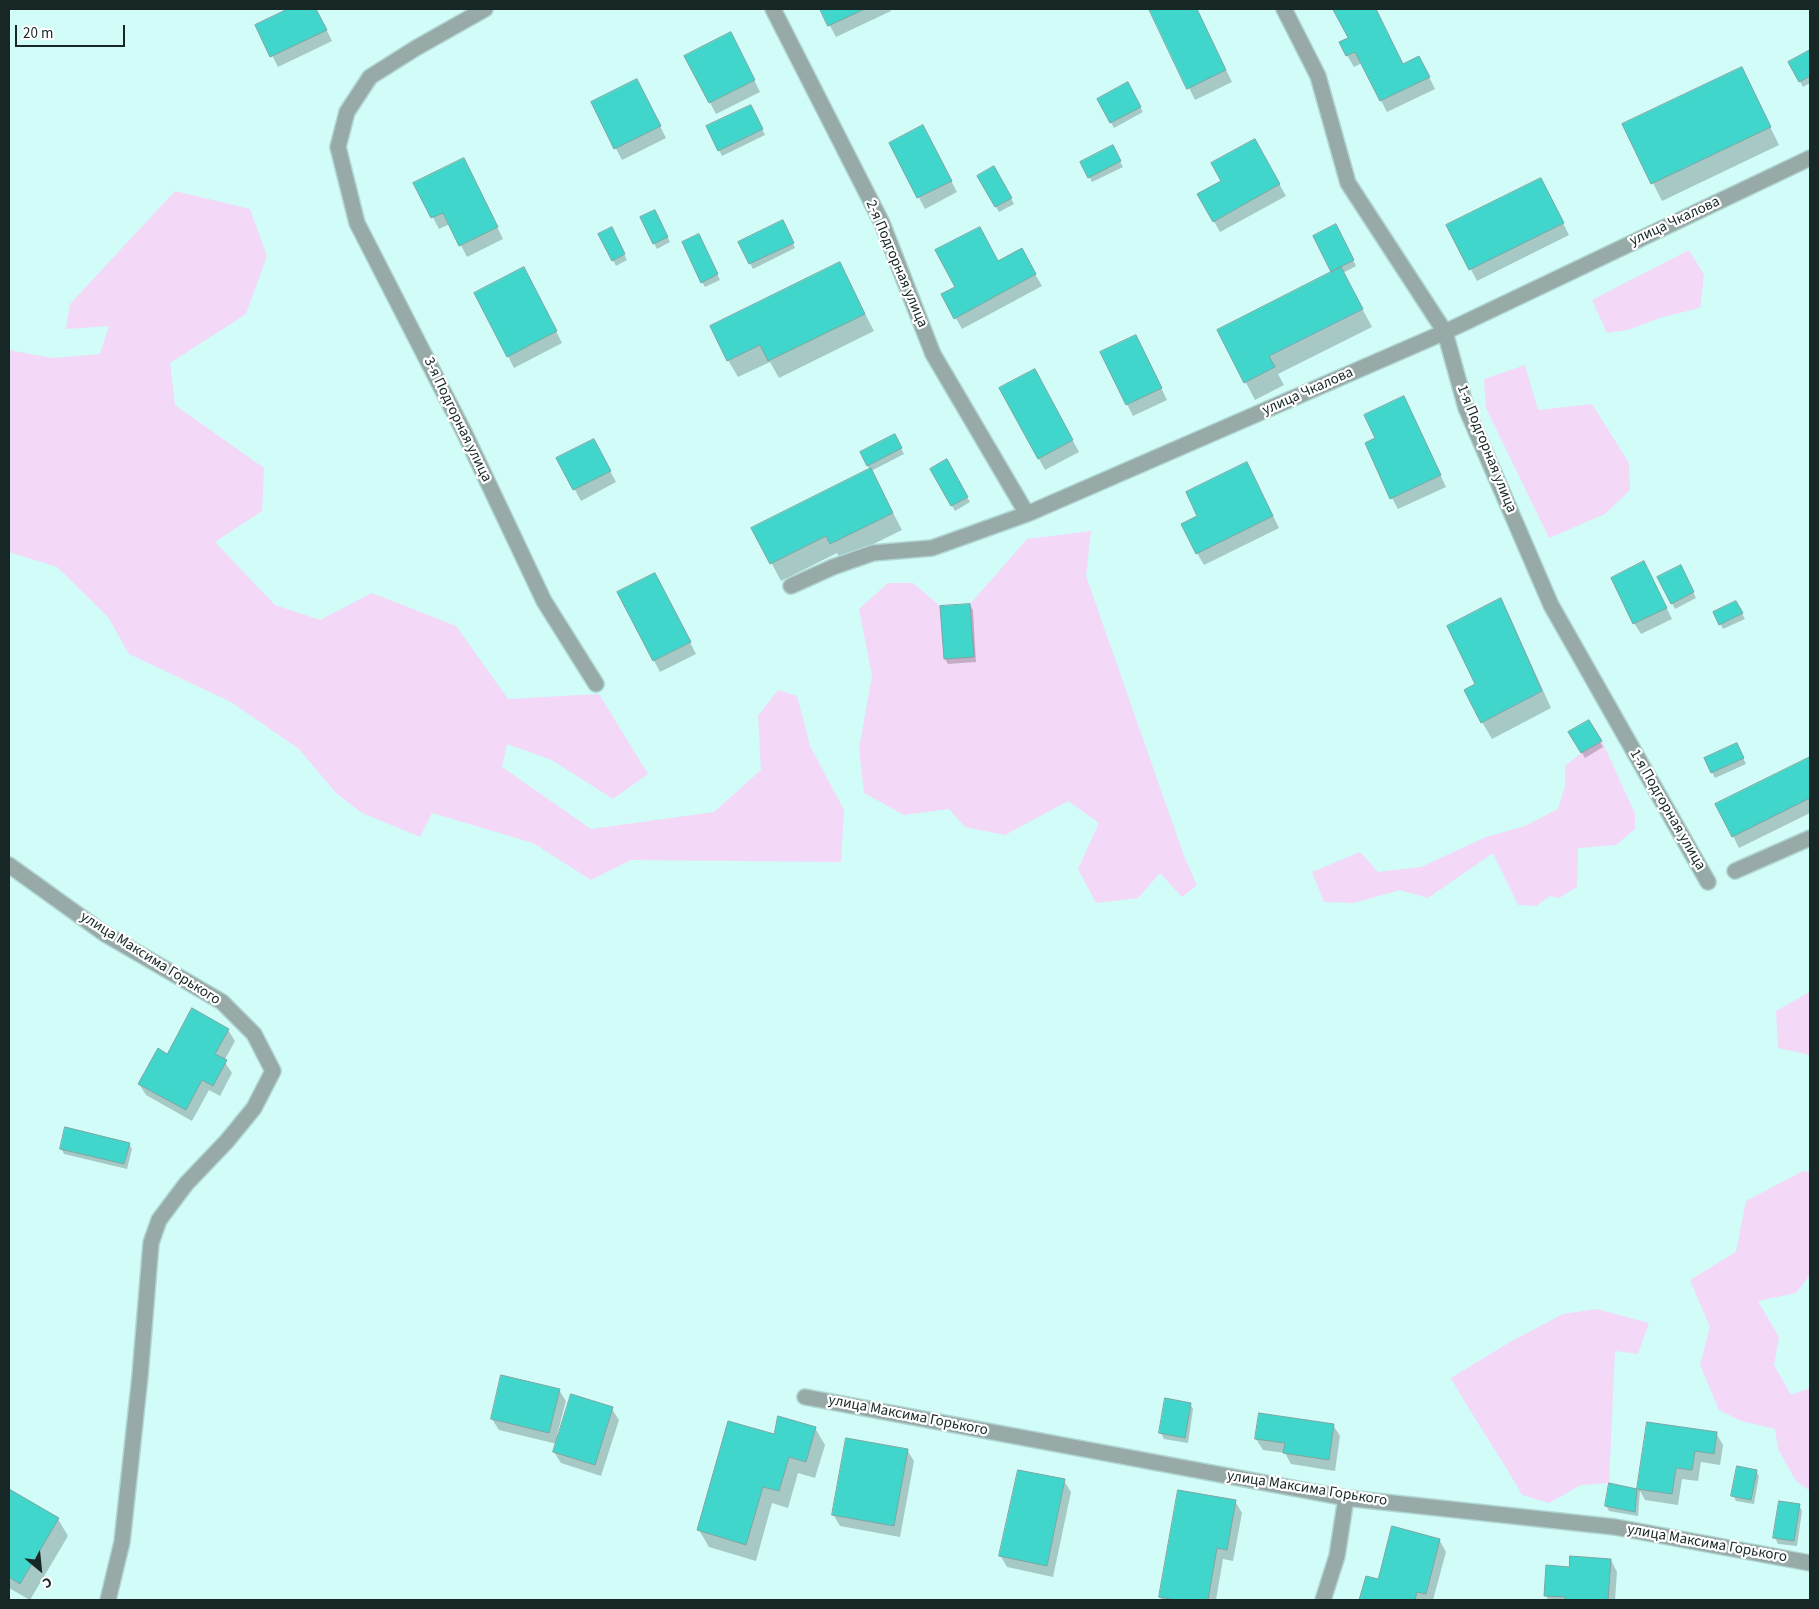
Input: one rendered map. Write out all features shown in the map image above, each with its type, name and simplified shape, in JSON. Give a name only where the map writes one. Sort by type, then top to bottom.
[{"type":"street","name":"3-я Подгорная улица","points":[[485,9],[416,48],[370,78],[347,112],[338,148],[357,224],[464,432],[544,602],[596,684]]},
{"type":"street","name":"2-я Подгорная улица","points":[[773,9],[882,223],[933,354],[1027,514]]},
{"type":"street","name":"1-я Подгорная улица","points":[[1284,9],[1318,76],[1348,183],[1445,332],[1466,408],[1551,605],[1708,882]]},
{"type":"street","name":"улица Чкалова","points":[[791,586],[833,567],[873,553],[932,548],[1027,514],[1445,332],[1810,158]]},
{"type":"street","points":[[1735,871],[1810,838]]},
{"type":"street","name":"улица Максима Горького","points":[[9,865],[105,934],[222,1002],[254,1034],[273,1071],[254,1108],[227,1141],[186,1184],[159,1220],[151,1243],[140,1376],[122,1542],[108,1600]]},
{"type":"street","name":"улица Максима Горького","points":[[806,1397],[1346,1498],[1615,1527],[1810,1563]]},
{"type":"street","points":[[1322,1600],[1337,1556],[1346,1498]]},
{"type":"shaded area","points":[[175,191],[250,209],[267,256],[246,314],[170,363],[175,405],[264,468],[262,511],[215,542],[275,605],[320,620],[372,593],[456,626],[508,699],[599,694],[648,774],[613,799],[552,760],[507,744],[502,767],[591,829],[714,812],[761,770],[758,716],[778,690],[797,696],[810,746],[844,810],[841,862],[631,860],[591,880],[533,843],[432,813],[420,837],[362,813],[336,793],[299,749],[231,702],[129,654],[108,617],[57,567],[9,552],[9,350],[52,358],[100,354],[109,326],[66,329],[70,304]]},
{"type":"shaded area","points":[[1689,250],[1704,275],[1700,308],[1663,317],[1627,330],[1607,333],[1592,300]]},
{"type":"shaded area","points":[[1525,365],[1538,410],[1592,404],[1629,463],[1630,490],[1605,514],[1549,538],[1486,408],[1484,379]]},
{"type":"shaded area","points":[[1091,531],[1086,576],[1184,856],[1197,885],[1182,897],[1160,873],[1138,898],[1096,903],[1078,869],[1099,823],[1068,801],[1005,835],[965,827],[949,809],[904,815],[864,793],[859,748],[872,676],[859,609],[888,583],[913,583],[940,606],[944,659],[973,657],[970,604],[1027,539]]},
{"type":"shaded area","points":[[1602,741],[1635,814],[1635,829],[1616,845],[1578,848],[1577,887],[1559,898],[1550,896],[1536,906],[1518,905],[1493,853],[1428,898],[1400,890],[1354,903],[1324,902],[1312,872],[1360,852],[1378,872],[1421,867],[1486,837],[1525,826],[1558,809],[1565,786],[1565,766],[1581,753]]},
{"type":"shaded area","points":[[1810,992],[1810,1055],[1778,1048],[1776,1011]]},
{"type":"shaded area","points":[[1803,1171],[1810,1172],[1810,1275],[1796,1293],[1758,1301],[1779,1337],[1774,1365],[1791,1395],[1810,1388],[1810,1491],[1796,1481],[1778,1449],[1775,1429],[1741,1421],[1719,1410],[1700,1365],[1710,1327],[1690,1280],[1736,1252],[1746,1201]]},
{"type":"shaded area","points":[[1597,1309],[1649,1323],[1638,1354],[1615,1351],[1609,1483],[1581,1485],[1549,1503],[1522,1495],[1451,1378],[1510,1342],[1563,1314]]},
{"type":"building","points":[[288,9],[316,9],[327,30],[270,57],[255,25]]},
{"type":"building","points":[[820,9],[865,9],[828,26]]},
{"type":"building","points":[[1149,9],[1197,9],[1226,70],[1187,89]]},
{"type":"building","points":[[1333,9],[1376,9],[1403,64],[1419,56],[1430,77],[1380,101],[1355,52],[1346,56],[1339,42],[1348,38]]},
{"type":"building","points":[[731,32],[755,80],[709,103],[684,56]]},
{"type":"building","points":[[1810,50],[1810,76],[1799,82],[1788,62]]},
{"type":"building","points":[[1742,67],[1771,127],[1651,184],[1622,124]]},
{"type":"building","points":[[637,79],[661,126],[614,149],[591,102]]},
{"type":"building","points":[[1128,82],[1141,107],[1110,123],[1097,99]]},
{"type":"building","points":[[751,105],[763,129],[718,151],[706,126]]},
{"type":"building","points":[[923,125],[952,181],[917,198],[889,143]]},
{"type":"building","points":[[1255,139],[1280,184],[1213,222],[1197,194],[1221,181],[1211,163]]},
{"type":"building","points":[[1113,145],[1121,161],[1088,178],[1080,162]]},
{"type":"building","points":[[464,158],[498,227],[459,246],[443,213],[431,218],[413,183]]},
{"type":"building","points":[[994,166],[1012,198],[995,207],[977,176]]},
{"type":"building","points":[[1541,178],[1564,223],[1469,270],[1446,225]]},
{"type":"building","points":[[655,210],[668,237],[653,244],[640,217]]},
{"type":"building","points":[[783,220],[794,243],[749,264],[738,242]]},
{"type":"building","points":[[1336,224],[1354,260],[1331,272],[1313,236]]},
{"type":"building","points":[[612,227],[625,254],[612,261],[598,234]]},
{"type":"building","points":[[980,227],[998,261],[1022,248],[1036,274],[954,319],[941,294],[955,287],[935,250]]},
{"type":"building","points":[[699,234],[718,274],[701,283],[682,242]]},
{"type":"building","points":[[840,262],[865,314],[768,361],[760,345],[727,361],[710,326]]},
{"type":"building","points":[[524,267],[557,331],[507,357],[474,293]]},
{"type":"building","points":[[1341,267],[1363,309],[1269,356],[1275,367],[1244,383],[1217,330]]},
{"type":"building","points":[[1136,335],[1162,388],[1126,405],[1100,352]]},
{"type":"building","points":[[1035,369],[1073,440],[1038,459],[999,388]]},
{"type":"building","points":[[1404,396],[1441,475],[1390,499],[1365,443],[1375,438],[1364,415]]},
{"type":"building","points":[[895,434],[902,448],[867,466],[860,452]]},
{"type":"building","points":[[594,439],[611,471],[573,490],[556,458]]},
{"type":"building","points":[[947,459],[968,497],[951,506],[930,469]]},
{"type":"building","points":[[1247,462],[1273,516],[1196,554],[1181,524],[1197,516],[1186,492]]},
{"type":"building","points":[[871,468],[893,513],[830,544],[826,536],[770,564],[751,528]]},
{"type":"building","points":[[1644,561],[1667,608],[1633,624],[1611,578]]},
{"type":"building","points":[[1681,565],[1694,592],[1671,604],[1657,577]]},
{"type":"building","points":[[655,573],[691,642],[653,661],[617,592]]},
{"type":"building","points":[[1501,598],[1542,691],[1481,723],[1464,690],[1475,684],[1447,626]]},
{"type":"building","points":[[1736,601],[1743,613],[1719,625],[1713,612]]},
{"type":"building","points":[[970,604],[974,657],[944,659],[940,606]]},
{"type":"building","points":[[1589,720],[1602,741],[1581,753],[1568,732]]},
{"type":"building","points":[[1737,743],[1744,758],[1711,773],[1704,758]]},
{"type":"building","points":[[1810,757],[1810,798],[1732,837],[1715,804]]},
{"type":"building","points":[[192,1008],[229,1029],[215,1054],[227,1060],[213,1086],[202,1080],[186,1110],[138,1084],[158,1048],[167,1054]]},
{"type":"building","points":[[65,1127],[130,1143],[124,1164],[60,1149]]},
{"type":"building","points":[[501,1375],[560,1389],[549,1433],[491,1419]]},
{"type":"building","points":[[571,1394],[613,1407],[595,1465],[553,1452]]},
{"type":"building","points":[[1165,1398],[1191,1403],[1185,1438],[1159,1433]]},
{"type":"building","points":[[1259,1413],[1334,1424],[1329,1460],[1283,1453],[1285,1443],[1255,1439]]},
{"type":"building","points":[[778,1416],[816,1427],[806,1462],[789,1457],[779,1491],[763,1487],[746,1545],[697,1530],[728,1421],[774,1434]]},
{"type":"building","points":[[1647,1422],[1717,1432],[1714,1454],[1695,1451],[1692,1470],[1676,1468],[1672,1494],[1637,1489]]},
{"type":"building","points":[[846,1438],[908,1449],[894,1526],[832,1515]]},
{"type":"building","points":[[1737,1466],[1757,1470],[1751,1500],[1731,1496]]},
{"type":"building","points":[[1018,1470],[1065,1479],[1047,1566],[999,1556]]},
{"type":"building","points":[[1609,1483],[1637,1489],[1635,1512],[1605,1506]]},
{"type":"building","points":[[9,1489],[59,1518],[20,1584],[9,1577]]},
{"type":"building","points":[[1178,1490],[1236,1500],[1227,1550],[1217,1548],[1208,1600],[1176,1600],[1159,1597]]},
{"type":"building","points":[[1779,1501],[1800,1504],[1794,1541],[1773,1538]]},
{"type":"building","points":[[1392,1526],[1440,1539],[1426,1594],[1417,1592],[1415,1600],[1359,1600],[1366,1576],[1378,1579]]},
{"type":"building","points":[[1570,1556],[1611,1559],[1608,1600],[1565,1600],[1565,1597],[1544,1596],[1546,1565],[1569,1567]]}]
